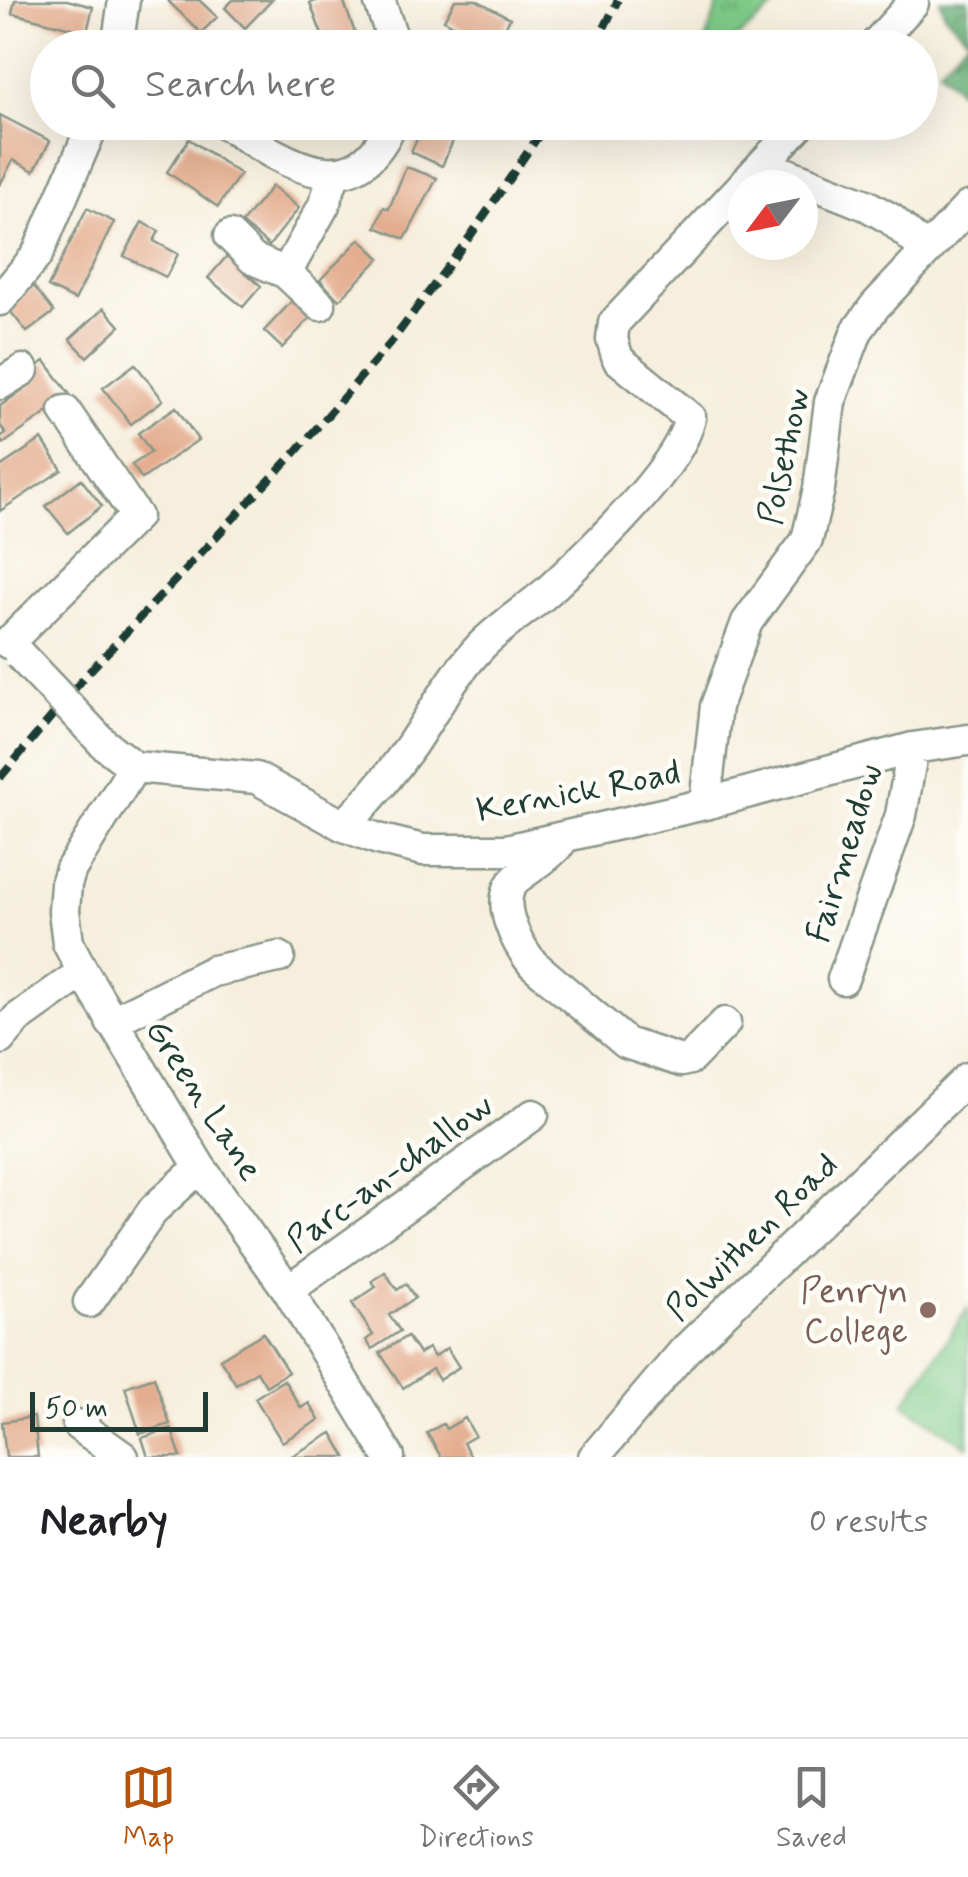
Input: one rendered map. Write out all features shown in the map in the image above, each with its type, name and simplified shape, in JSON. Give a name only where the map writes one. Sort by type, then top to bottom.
[{"type":"street","points":[[120,30],[124,0]]},
{"type":"street","points":[[379,0],[390,30]]},
{"type":"street","points":[[889,30],[913,4]]},
{"type":"street","points":[[0,300],[37,255],[86,140]]},
{"type":"street","points":[[250,140],[282,161],[311,172],[334,172],[364,163],[384,140]]},
{"type":"street","points":[[344,826],[412,744],[450,682],[484,644],[597,542],[658,475],[686,437],[690,418],[618,359],[612,339],[614,323],[785,140]]},
{"type":"street","points":[[763,164],[866,205],[891,219],[926,251]]},
{"type":"street","points":[[286,272],[324,206],[334,172]]},
{"type":"street","name":"Polsethow","points":[[705,804],[716,706],[746,622],[808,540],[830,402],[857,331],[874,306],[968,207]]},
{"type":"street","points":[[230,236],[253,258],[286,272],[320,305]]},
{"type":"street","points":[[65,411],[136,516],[9,644],[104,744],[134,767]]},
{"type":"street","name":"Kernick Road","points":[[134,767],[256,778],[378,840],[423,850],[506,850],[705,804],[913,748],[968,740]]},
{"type":"street","name":"Fairmeadow","points":[[842,979],[901,814],[913,748]]},
{"type":"street","name":"Green Lane","points":[[134,767],[71,869],[66,884],[68,943],[111,1022],[200,1167],[288,1290],[389,1457]]},
{"type":"street","points":[[565,837],[548,858],[517,879],[505,902],[522,950],[533,964],[626,1043],[680,1061],[690,1060],[726,1022]]},
{"type":"street","points":[[111,1022],[213,971],[279,957]]},
{"type":"street","points":[[0,1040],[17,1019],[83,972]]},
{"type":"street","name":"Polwithen Road","points":[[594,1457],[684,1352],[968,1078]]},
{"type":"street","name":"Parc-an-challow","points":[[288,1290],[533,1115]]},
{"type":"street","points":[[89,1302],[154,1209],[200,1167]]},
{"type":"street","points":[[78,1425],[122,1457]]},
{"type":"green space","points":[[720,0],[783,0],[747,30],[709,30]]},
{"type":"green space","points":[[940,0],[968,0],[968,38],[945,15]]},
{"type":"green space","points":[[968,39],[968,100],[939,69]]},
{"type":"green space","points":[[968,1308],[968,1447],[904,1404]]},
{"type":"building","points":[[15,0],[67,0],[93,7],[87,30],[12,13]]},
{"type":"building","points":[[167,0],[199,0],[217,17],[204,30],[198,30]]},
{"type":"building","points":[[233,0],[272,0],[245,28],[225,8]]},
{"type":"building","points":[[343,0],[354,30],[320,30],[310,3]]},
{"type":"building","points":[[455,0],[476,0],[510,18],[504,30],[463,30],[444,20]]},
{"type":"building","points":[[0,115],[30,131],[30,140],[50,141],[34,171],[13,160],[0,185]]},
{"type":"building","points":[[190,140],[240,174],[218,207],[167,172]]},
{"type":"building","points":[[417,140],[453,140],[442,166],[411,152]]},
{"type":"building","points":[[406,167],[437,178],[405,239],[376,227],[384,207],[389,209]]},
{"type":"building","points":[[272,186],[299,208],[269,246],[242,223]]},
{"type":"building","points":[[87,208],[114,222],[75,300],[48,287]]},
{"type":"building","points":[[142,222],[159,231],[154,241],[178,254],[166,277],[124,256]]},
{"type":"building","points":[[360,239],[380,258],[339,300],[320,280]]},
{"type":"building","points":[[227,256],[261,286],[243,307],[208,278]]},
{"type":"building","points":[[34,286],[54,312],[27,332],[7,307]]},
{"type":"building","points":[[292,301],[310,318],[282,348],[264,331]]},
{"type":"building","points":[[104,308],[120,326],[87,357],[70,339]]},
{"type":"building","points":[[45,361],[71,396],[3,444],[0,438],[6,434],[0,425],[0,406],[32,383],[26,374]]},
{"type":"building","points":[[135,364],[163,400],[131,424],[103,388]]},
{"type":"building","points":[[176,407],[198,440],[142,479],[132,465],[151,452],[138,433]]},
{"type":"building","points":[[42,439],[62,470],[0,511],[0,467]]},
{"type":"building","points":[[81,479],[102,506],[68,533],[46,506]]},
{"type":"building","points":[[385,1272],[397,1290],[406,1284],[415,1298],[389,1315],[400,1331],[372,1349],[366,1340],[373,1335],[352,1303],[376,1287],[372,1281]]},
{"type":"building","points":[[263,1333],[288,1372],[266,1386],[257,1371],[236,1384],[220,1359]]},
{"type":"building","points":[[407,1336],[419,1354],[428,1348],[434,1357],[447,1348],[459,1367],[439,1380],[432,1369],[403,1388],[380,1353]]},
{"type":"building","points":[[154,1377],[170,1424],[140,1434],[125,1387]]},
{"type":"building","points":[[284,1380],[301,1408],[309,1403],[319,1420],[282,1442],[255,1398]]},
{"type":"building","points":[[34,1417],[38,1457],[6,1457],[2,1422]]},
{"type":"building","points":[[465,1418],[475,1436],[463,1443],[471,1457],[441,1457],[427,1433],[443,1424],[446,1429]]},
{"type":"building","points":[[171,1428],[181,1457],[148,1457],[142,1438]]},
{"type":"building","points":[[332,1433],[346,1457],[290,1457]]},
{"type":"railway","points":[[603,30],[618,0]]},
{"type":"railway","points":[[0,778],[88,673],[295,453],[393,340],[536,140]]},
{"type":"place","name":"Penryn College","points":[[928,1310]]}]
